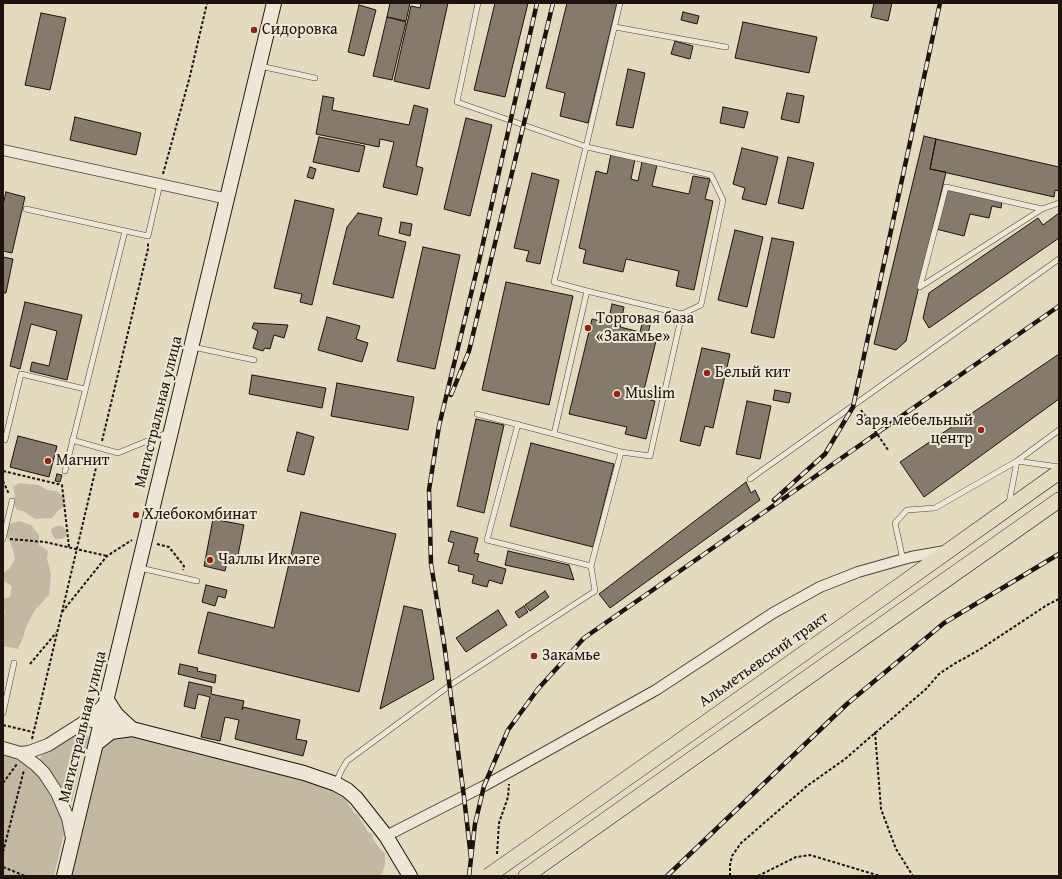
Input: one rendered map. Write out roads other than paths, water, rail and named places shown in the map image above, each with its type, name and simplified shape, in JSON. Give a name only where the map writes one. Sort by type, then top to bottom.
[{"type":"main road","name":"Магистральная улица","points":[[64,876],[274,3]]},
{"type":"main road","name":"Альметьевский тракт","points":[[488,876],[1059,472]]},
{"type":"main road","points":[[526,876],[1059,500]]},
{"type":"main road","points":[[107,700],[116,714],[132,729]]},
{"type":"main road","points":[[97,743],[111,732],[132,729],[304,773],[336,784],[347,790],[356,798],[386,836],[410,876]]},
{"type":"street","points":[[3,150],[228,199]]},
{"type":"street","points":[[386,836],[510,772],[656,690],[766,617],[820,587],[852,574],[903,560],[949,550]]},
{"type":"street","points":[[22,754],[48,745],[74,729],[92,717],[107,700]]},
{"type":"street","points":[[74,729],[93,721],[102,721],[132,729]]},
{"type":"street","points":[[3,748],[22,754],[44,773],[57,793],[68,818],[72,830],[73,842]]},
{"type":"lane","points":[[478,3],[457,102],[587,147],[711,175],[723,200],[701,305],[682,314],[554,282],[587,147],[620,3]]},
{"type":"lane","points":[[615,27],[726,47]]},
{"type":"lane","points":[[259,66],[315,78]]},
{"type":"lane","points":[[26,209],[148,236],[160,184]]},
{"type":"lane","points":[[1042,209],[946,186],[920,287],[1042,209],[1059,203]]},
{"type":"lane","points":[[65,471],[125,231]]},
{"type":"lane","points":[[750,479],[1059,260]]},
{"type":"lane","points":[[554,434],[587,291]]},
{"type":"lane","points":[[477,414],[622,452],[650,456],[682,314]]},
{"type":"lane","points":[[192,347],[254,360]]},
{"type":"lane","points":[[5,440],[21,374],[85,389]]},
{"type":"lane","points":[[518,424],[487,540],[591,566]]},
{"type":"lane","points":[[903,560],[895,523],[907,510],[935,508],[1017,461],[1059,430]]},
{"type":"lane","points":[[72,440],[118,453],[172,431]]},
{"type":"lane","points":[[336,784],[347,761],[449,686],[595,591],[591,566],[622,452]]},
{"type":"lane","points":[[1017,461],[1059,467]]},
{"type":"lane","points":[[1008,509],[1017,461]]},
{"type":"lane","points":[[3,539],[12,501]]},
{"type":"lane","points":[[139,568],[197,581]]},
{"type":"lane","points":[[3,712],[14,663]]},
{"type":"railway","points":[[471,858],[444,643],[431,564],[429,490],[439,426],[479,261],[537,3]]},
{"type":"railway","points":[[451,395],[469,351],[553,3]]},
{"type":"railway","points":[[774,500],[825,454],[853,407],[940,3]]},
{"type":"railway","points":[[469,876],[475,824],[484,786],[508,730],[538,689],[584,638],[1059,306]]},
{"type":"railway","points":[[667,876],[847,704],[944,623],[1059,554]]},
{"type":"place","name":"Сидоровка","points":[[254,30]]},
{"type":"place","name":"Торговая база «Закамье»","points":[[588,328]]},
{"type":"place","name":"Белый кит","points":[[707,373]]},
{"type":"place","name":"Muslim","points":[[617,394]]},
{"type":"place","name":"Заря мебельный центр","points":[[981,430]]},
{"type":"place","name":"Магнит","points":[[48,461]]},
{"type":"place","name":"Хлебокомбинат","points":[[136,515]]},
{"type":"place","name":"Чаллы Икмәге","points":[[210,560]]},
{"type":"place","name":"Закамье","points":[[534,656]]}]
